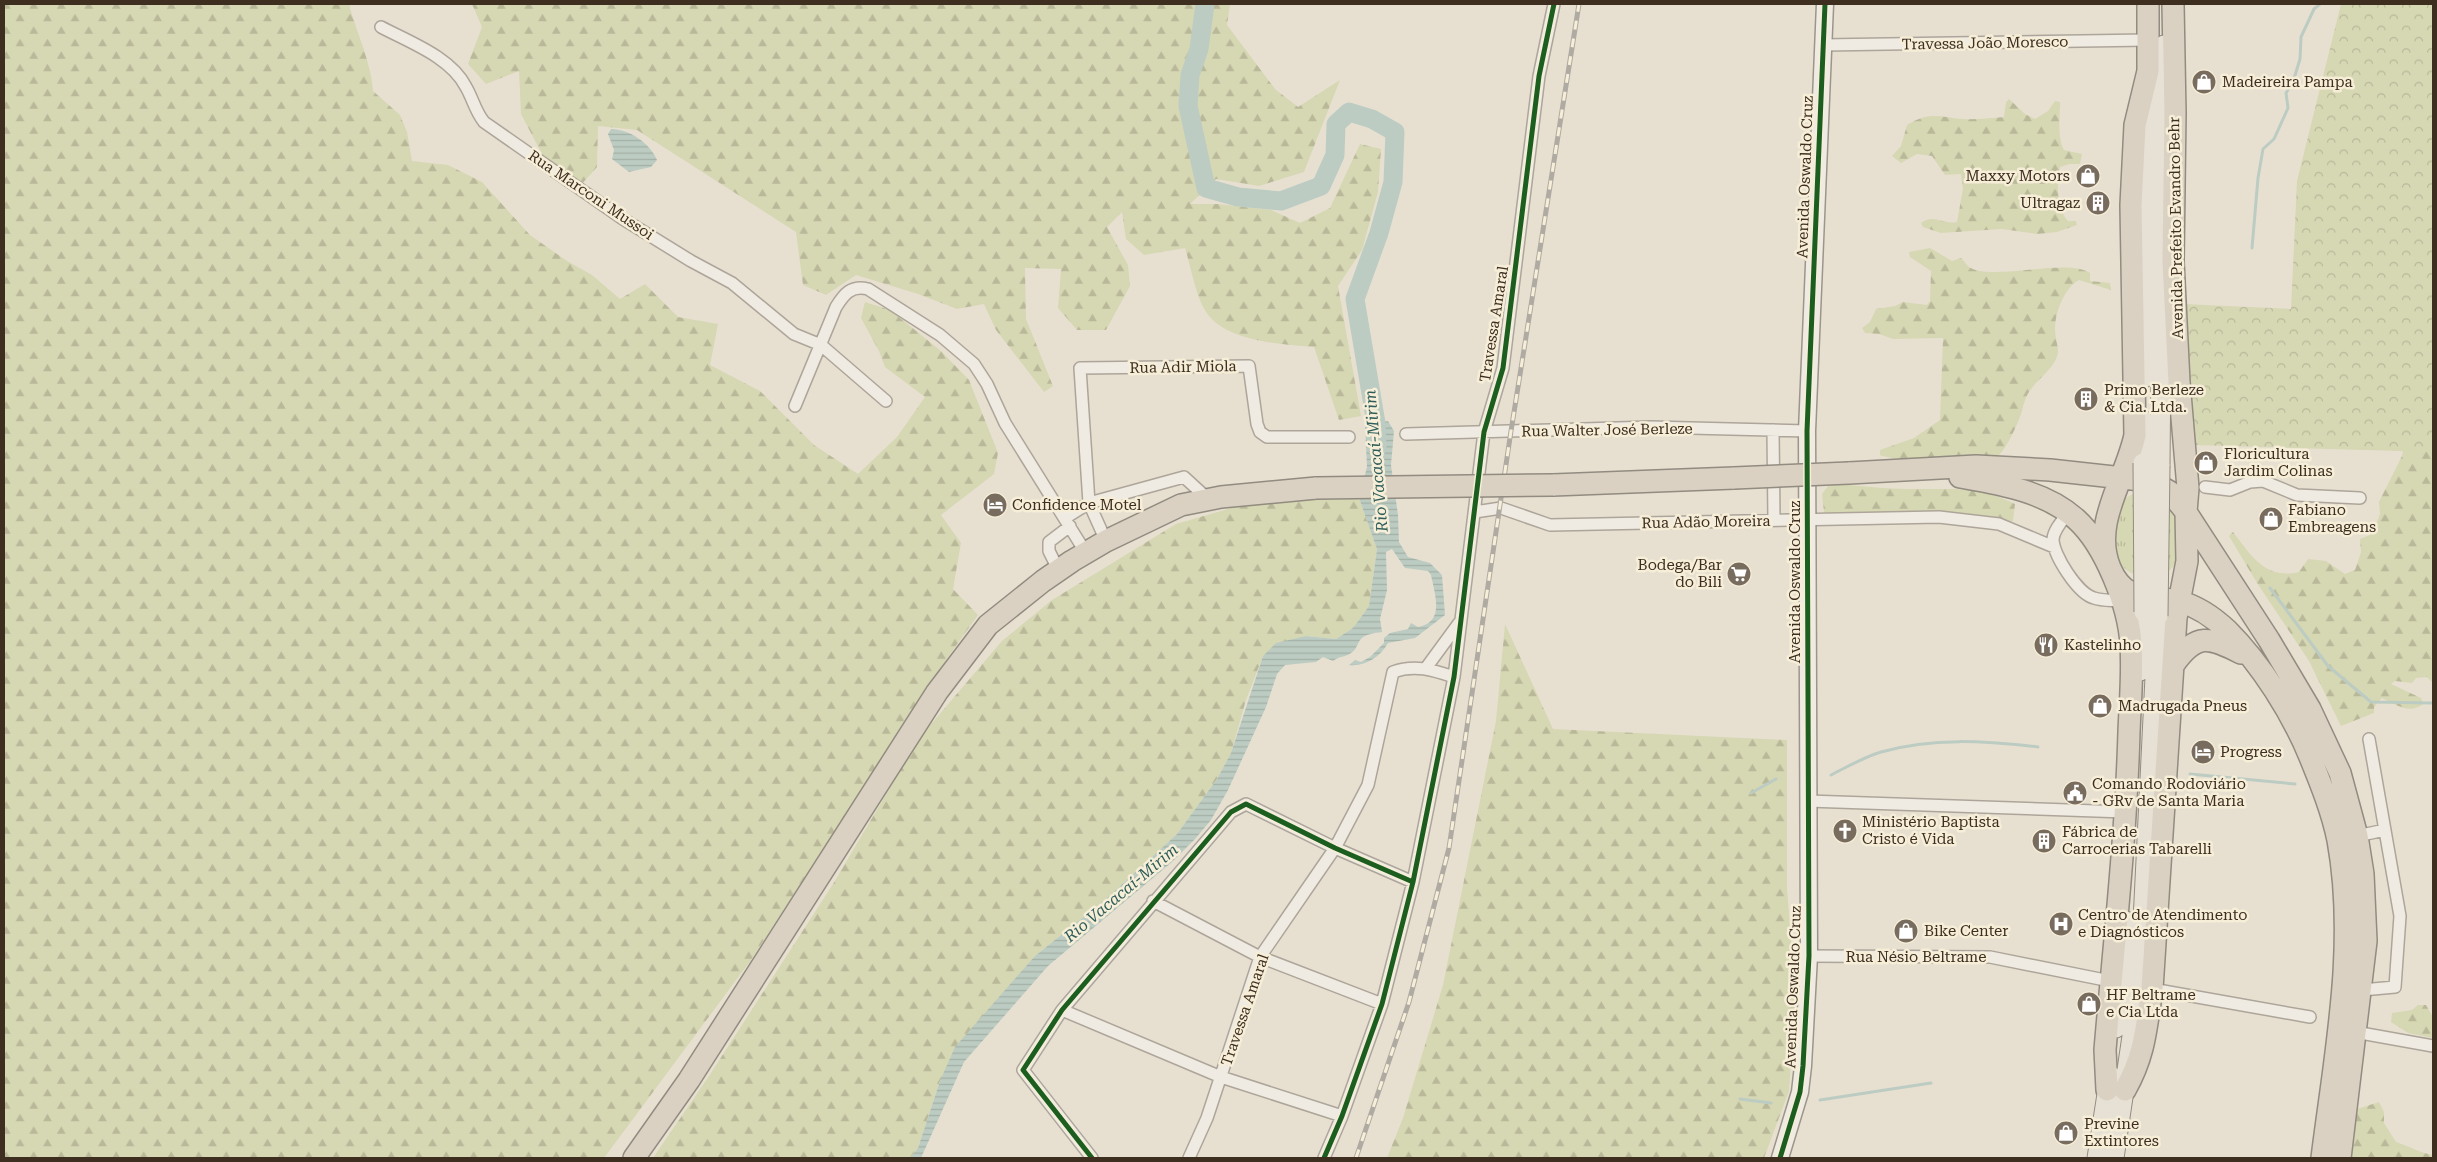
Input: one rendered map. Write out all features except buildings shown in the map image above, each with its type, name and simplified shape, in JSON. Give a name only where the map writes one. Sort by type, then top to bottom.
[{"type":"highway","name":"Avenida Prefeito Evandro Behr","points":[[2122,479],[2135,435],[2132,205],[2135,126],[2148,71],[2148,4]]},
{"type":"highway","name":"Avenida Prefeito Evandro Behr","points":[[2173,4],[2175,103],[2173,261],[2179,382],[2188,479],[2186,512]]},
{"type":"highway","points":[[634,1158],[689,1080],[937,692],[988,625],[1058,569],[1106,541],[1181,505],[1208,498],[1262,491],[1316,488],[1553,485],[1926,470],[1976,466],[2050,470],[2122,479],[2156,484],[2170,492],[2186,512],[2254,616],[2310,709],[2340,773],[2357,836],[2363,874],[2366,933],[2362,990],[2340,1158]]},
{"type":"highway","points":[[1926,470],[2013,488],[2049,500],[2068,512],[2087,531],[2118,582],[2132,594],[2178,601],[2194,606],[2228,631],[2290,714],[2305,745],[2331,812],[2338,840],[2343,879],[2344,958],[2322,1158]]},
{"type":"highway","points":[[2122,479],[2106,519],[2106,553],[2132,644],[2125,812],[2104,1050],[2116,1090],[2137,1069],[2143,1048],[2152,989],[2178,601],[2187,561],[2186,512]]},
{"type":"highway","points":[[2174,664],[2186,648],[2202,640],[2216,640],[2249,657]]},
{"type":"main road","name":"Avenida Prefeito Evandro Behr","points":[[2151,465],[2164,4]]},
{"type":"main road","name":"Avenida Prefeito Evandro Behr","points":[[2148,71],[2151,465]]},
{"type":"main road","points":[[2114,1158],[2123,980],[2151,614],[2151,465]]},
{"type":"main road","points":[[2097,1158],[2116,1090]]},
{"type":"street","name":"Travessa Amaral","points":[[1189,1158],[1207,1118],[1260,958],[1335,848],[1368,785],[1393,672],[1406,668],[1426,668],[1454,677],[1484,432],[1503,368],[1539,76],[1554,4]]},
{"type":"street","name":"Avenida Oswaldo Cruz","points":[[1780,1158],[1801,1083],[1809,956],[1808,431],[1825,4]]},
{"type":"street","name":"Rua Marconi Mussoi","points":[[381,27],[449,66],[466,87],[475,110],[484,122],[623,219],[691,261],[732,283],[794,334],[821,346],[886,401]]},
{"type":"street","name":"Travessa João Moresco","points":[[1823,45],[2148,40]]},
{"type":"street","points":[[795,406],[836,307],[845,292],[858,287],[868,289],[940,335],[974,364],[987,384],[1005,423],[1086,552]]},
{"type":"street","name":"Rua Adir Miola","points":[[1089,503],[1080,368],[1249,366],[1257,424],[1260,432],[1266,437],[1349,437]]},
{"type":"street","name":"Rua Walter José Berleze","points":[[1406,434],[1651,427],[1808,431]]},
{"type":"street","points":[[1773,430],[1774,520]]},
{"type":"street","points":[[1058,569],[1049,551],[1049,542],[1089,503],[1184,477],[1208,498]]},
{"type":"street","points":[[2205,487],[2230,490],[2250,482],[2263,481],[2297,495],[2360,498]]},
{"type":"street","points":[[1089,503],[1106,541]]},
{"type":"street","name":"Rua Adão Moreira","points":[[1475,512],[1500,508],[1550,525],[1939,517],[1999,524],[2054,547]]},
{"type":"street","points":[[2068,512],[2056,530],[2054,547],[2059,561],[2087,595],[2093,598],[2121,601]]},
{"type":"street","points":[[1426,668],[1461,621]]},
{"type":"street","points":[[1324,1158],[1342,1116],[1382,1004],[1413,882],[1454,677]]},
{"type":"street","points":[[2362,990],[2395,988],[2400,916],[2369,739]]},
{"type":"street","points":[[1808,800],[2125,812]]},
{"type":"street","points":[[1092,1158],[1023,1070],[1062,1010],[1153,901],[1231,812],[1246,804],[1335,848],[1413,882]]},
{"type":"street","points":[[2357,836],[2385,830]]},
{"type":"street","points":[[1153,901],[1260,958],[1382,1004]]},
{"type":"street","name":"Rua Nésio Beltrame","points":[[1809,956],[1990,957],[2110,981]]},
{"type":"street","points":[[2152,989],[2310,1017]]},
{"type":"street","points":[[1062,1010],[1221,1077],[1342,1116]]},
{"type":"street","points":[[2355,1032],[2433,1046]]},
{"type":"green space","points":[[4,4],[350,4],[370,70],[373,91],[400,115],[407,132],[412,161],[448,165],[482,182],[530,235],[567,261],[592,275],[620,299],[645,284],[678,317],[718,324],[710,365],[760,391],[814,445],[858,474],[897,437],[925,397],[885,367],[879,351],[861,318],[865,302],[890,310],[941,351],[969,380],[998,453],[994,474],[941,515],[961,543],[953,589],[978,615],[948,657],[751,960],[604,1158],[4,1158]]},
{"type":"green space","points":[[472,4],[1230,4],[1227,25],[1275,89],[1298,107],[1340,80],[1304,172],[1259,186],[1216,179],[1190,204],[1218,204],[1271,210],[1300,223],[1330,208],[1360,144],[1381,149],[1378,192],[1362,250],[1338,286],[1361,416],[1339,420],[1314,347],[1254,339],[1225,329],[1214,321],[1205,310],[1199,297],[1185,248],[1144,255],[1126,239],[1122,212],[1107,227],[1128,265],[1130,286],[1106,330],[1077,330],[1058,308],[1061,269],[1025,268],[1026,319],[1053,386],[1044,392],[996,330],[984,304],[957,309],[918,294],[856,275],[826,295],[803,285],[796,232],[637,130],[598,126],[597,167],[581,185],[542,154],[521,114],[519,71],[486,84],[468,64],[482,27]]},
{"type":"green space","points":[[2341,4],[2433,4],[2433,452],[2194,445],[2183,304],[2291,309],[2297,181]]},
{"type":"green space","points":[[2009,99],[2025,114],[2035,119],[2048,111],[2055,101],[2060,102],[2060,133],[2064,150],[2082,154],[2080,164],[2060,167],[2058,196],[2064,216],[2068,221],[2076,221],[2077,225],[2057,232],[2038,234],[2002,229],[1941,233],[1923,227],[1921,223],[1930,219],[1957,222],[1963,189],[1961,174],[1945,175],[1932,156],[1917,154],[1901,163],[1892,156],[1901,146],[1907,125],[1921,118],[1933,116],[1960,119],[2004,117],[2006,102]]},
{"type":"green space","points":[[1930,248],[1952,261],[1961,258],[1969,267],[1980,271],[1995,272],[2065,267],[2090,273],[2090,281],[2110,283],[2111,290],[2079,280],[2069,289],[2061,302],[2055,323],[2057,358],[2027,395],[2012,436],[2006,446],[2000,454],[1992,458],[1942,462],[1880,455],[1880,450],[1914,438],[1940,420],[1943,338],[1893,339],[1879,334],[1865,333],[1862,328],[1870,322],[1876,309],[1895,306],[1903,302],[1927,305],[1930,301],[1931,271],[1910,257],[1909,252]]},
{"type":"green space","points":[[2433,409],[2433,683],[2427,677],[2416,678],[2412,683],[2395,681],[2391,684],[2421,698],[2423,704],[2413,709],[2408,709],[2382,698],[2374,707],[2374,713],[2341,726],[2309,661],[2257,583],[2229,536],[2233,532],[2260,564],[2277,572],[2287,574],[2299,572],[2308,559],[2326,561],[2345,574],[2355,570],[2361,552],[2360,539],[2370,535],[2376,525],[2380,514],[2379,502],[2402,456],[2406,437]]},
{"type":"green space","points":[[1839,484],[1892,488],[1963,489],[1988,493],[2015,504],[2013,521],[2008,523],[1850,512],[1828,515],[1824,512],[1822,494],[1828,486]]},
{"type":"green space","points":[[2139,491],[2172,505],[2174,512],[2178,538],[2177,556],[2171,569],[2161,575],[2139,575],[2130,572],[2119,562],[2116,554],[2115,526],[2117,513],[2123,500]]},
{"type":"green space","points":[[1359,498],[1377,548],[1369,606],[1353,628],[1336,639],[1306,636],[1263,656],[1246,700],[1231,753],[1217,779],[1177,834],[1106,899],[1035,956],[940,1081],[918,1148],[911,1157],[653,1158],[709,1076],[833,884],[920,737],[1002,641],[1052,600],[1176,524],[1235,507],[1283,501]]},
{"type":"green space","points":[[1505,624],[1553,729],[1787,740],[1787,888],[1795,997],[1789,1091],[1764,1158],[1387,1158],[1403,1118],[1443,985],[1496,721]]},
{"type":"green space","points":[[2418,1005],[2426,1005],[2433,1017],[2433,1038],[2408,1033],[2391,1022],[2392,1013],[2412,1010]]},
{"type":"green space","points":[[2379,1102],[2384,1112],[2384,1123],[2396,1142],[2433,1155],[2433,1158],[2351,1158],[2357,1109]]},
{"type":"water","points":[[611,129],[625,131],[638,138],[649,148],[657,160],[651,167],[629,172],[612,159],[614,150],[608,134]]},
{"type":"water","name":"Rio Vacacaí-Mirim","points":[[1388,421],[1394,431],[1391,465],[1398,515],[1399,542],[1408,557],[1430,563],[1442,575],[1445,615],[1415,638],[1388,643],[1381,653],[1372,660],[1366,663],[1349,665],[1355,660],[1361,662],[1370,657],[1384,643],[1384,638],[1390,633],[1408,629],[1411,623],[1418,627],[1426,624],[1432,620],[1435,614],[1436,599],[1431,575],[1428,571],[1405,568],[1392,549],[1386,552],[1387,590],[1380,619],[1382,632],[1364,636],[1353,652],[1333,661],[1323,657],[1316,662],[1285,665],[1277,674],[1266,707],[1228,790],[1211,820],[1172,862],[1048,966],[964,1062],[921,1158],[910,1158],[918,1148],[940,1081],[955,1047],[1035,956],[1106,899],[1177,834],[1217,779],[1231,753],[1263,656],[1276,643],[1306,636],[1336,639],[1353,628],[1369,606],[1377,549],[1359,498],[1367,467],[1365,424]]},
{"type":"waterway","name":"Rio Vacacaí-Mirim","points":[[1205,4],[1199,49],[1190,75],[1188,106],[1206,188],[1238,197],[1281,201],[1321,186],[1335,155],[1336,124],[1349,112],[1372,119],[1395,132],[1393,182],[1379,233],[1355,299],[1376,423],[1377,448]]},
{"type":"waterway","points":[[2252,248],[2258,178],[2263,149],[2274,139],[2288,108],[2286,93],[2293,82],[2300,59],[2301,37],[2314,9],[2320,4]]},
{"type":"waterway","points":[[2270,588],[2328,666],[2371,702],[2433,703]]},
{"type":"waterway","points":[[1831,775],[1875,754],[1920,744],[1979,742],[2038,747]]},
{"type":"waterway","points":[[2190,774],[2295,784]]},
{"type":"waterway","points":[[1751,793],[1776,779]]},
{"type":"waterway","points":[[1820,1100],[1931,1083]]},
{"type":"waterway","points":[[1740,1099],[1771,1103]]},
{"type":"railway","points":[[1356,1158],[1409,1002],[1449,848],[1511,431],[1579,4]]},
{"type":"cycle path","points":[[1324,1158],[1342,1116],[1382,1004],[1413,882],[1454,677],[1484,432],[1503,368],[1539,76],[1554,4]]},
{"type":"cycle path","points":[[1780,1158],[1800,1092],[1809,956],[1807,431],[1825,4]]},
{"type":"cycle path","points":[[1092,1158],[1023,1070],[1062,1010],[1231,812],[1246,804],[1335,848],[1413,882]]},
{"type":"place","name":"Madeireira Pampa","points":[[2204,82]]},
{"type":"place","name":"Maxxy Motors","points":[[2088,176]]},
{"type":"place","name":"Ultragaz","points":[[2098,203]]},
{"type":"place","name":"Primo Berleze & Cia. Ltda.","points":[[2086,399]]},
{"type":"place","name":"Floricultura Jardim Colinas","points":[[2206,463]]},
{"type":"place","name":"Confidence Motel","points":[[995,505]]},
{"type":"place","name":"Fabiano Embreagens","points":[[2271,519]]},
{"type":"place","name":"Bodega/Bar do Bili","points":[[1739,574]]},
{"type":"place","name":"Kastelinho","points":[[2046,645]]},
{"type":"place","name":"Madrugada Pneus","points":[[2100,706]]},
{"type":"place","name":"Progress","points":[[2203,752]]},
{"type":"place","name":"Comando Rodoviário - GRv de Santa Maria","points":[[2075,793]]},
{"type":"place","name":"Ministério Baptista Cristo é Vida","points":[[1845,831]]},
{"type":"place","name":"Fábrica de Carrocerias Tabarelli","points":[[2044,841]]},
{"type":"place","name":"Centro de Atendimento e Diagnósticos","points":[[2061,924]]},
{"type":"place","name":"Bike Center","points":[[1906,931]]},
{"type":"place","name":"HF Beltrame e Cia Ltda","points":[[2089,1004]]},
{"type":"place","name":"Previne Extintores","points":[[2066,1133]]}]
